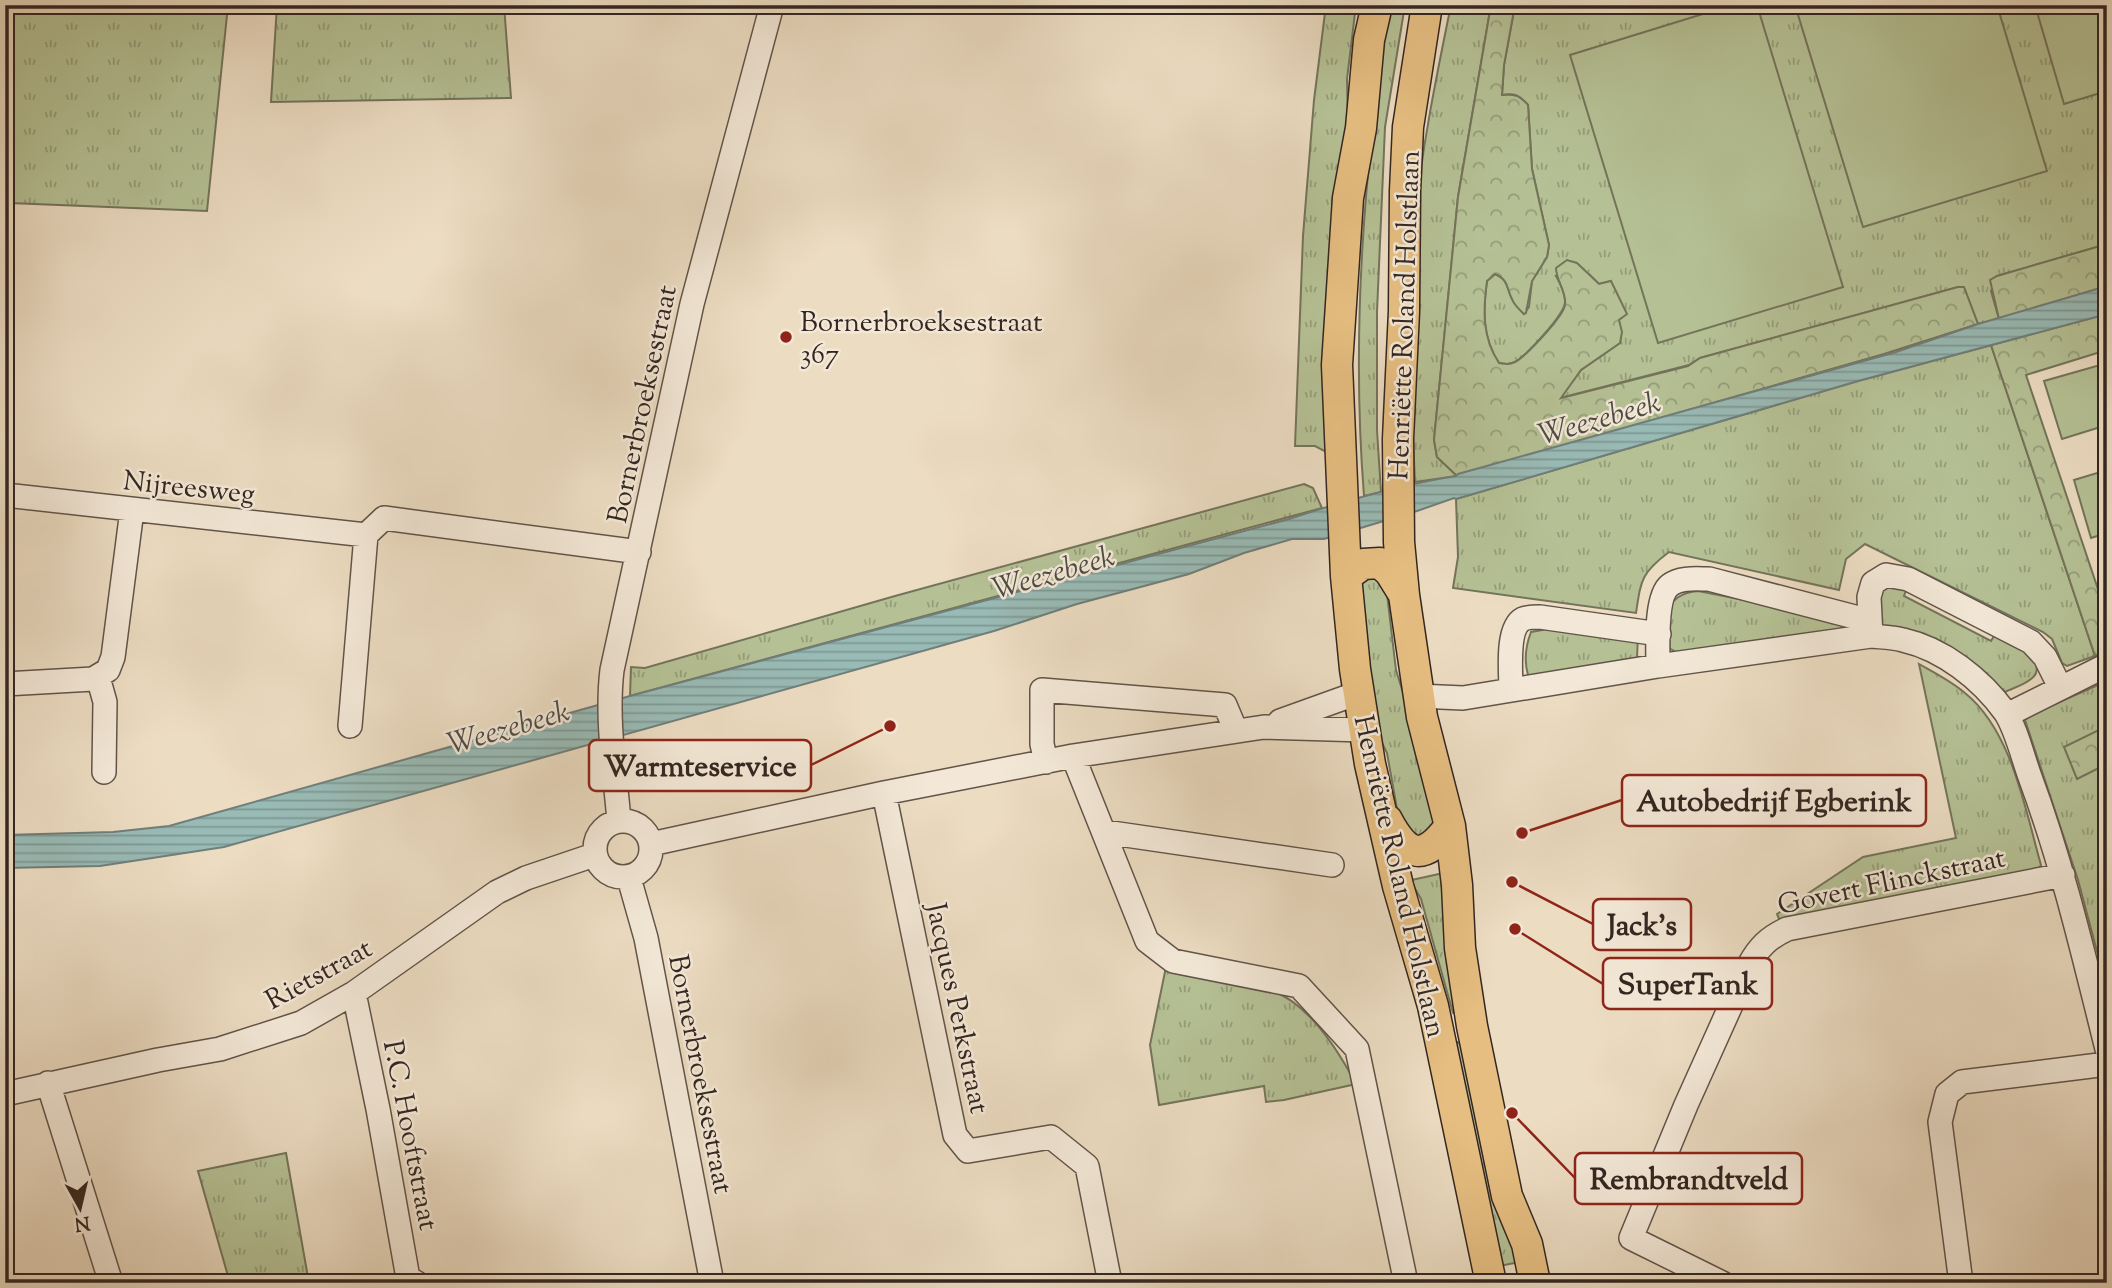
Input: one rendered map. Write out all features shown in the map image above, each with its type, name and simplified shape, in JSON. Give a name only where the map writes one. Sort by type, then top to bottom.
[{"type":"main road","name":"Henriëtte Roland Holstlaan","points":[[1377,5],[1369,40],[1361,128],[1348,198],[1337,365],[1346,576],[1358,693],[1378,804],[1398,886],[1433,1006],[1491,1283]]},
{"type":"main road","name":"Henriëtte Roland Holstlaan","points":[[1427,5],[1408,127],[1398,523],[1404,594],[1420,706],[1450,826],[1457,885],[1460,948],[1472,1026],[1507,1196],[1527,1244],[1535,1283]]},
{"type":"main road","points":[[1346,576],[1363,564],[1380,563],[1390,572],[1404,594]]},
{"type":"main road","points":[[1378,804],[1396,839],[1410,850],[1432,847],[1450,826]]},
{"type":"street","name":"Bornerbroeksestraat","points":[[619,821],[613,751],[612,670],[692,304],[772,5]]},
{"type":"street","name":"Nijreesweg","points":[[5,495],[366,536]]},
{"type":"street","points":[[5,684],[98,677],[108,670],[113,657],[132,510]]},
{"type":"street","points":[[350,726],[366,536],[384,518],[639,552]]},
{"type":"street","points":[[1870,628],[1869,597],[1873,583],[1886,575],[1908,579],[2031,642],[2045,657],[2060,687]]},
{"type":"street","points":[[1658,666],[1661,596],[1670,585],[1686,579],[1709,579],[1903,640],[1941,654],[1970,675],[2007,715],[2045,816],[2063,874],[2107,1049]]},
{"type":"street","points":[[1511,690],[1510,655],[1515,627],[1524,619],[1540,617],[1658,634]]},
{"type":"street","points":[[1420,706],[1870,628]]},
{"type":"street","points":[[2007,715],[2107,665]]},
{"type":"street","points":[[98,677],[105,702],[104,772]]},
{"type":"street","points":[[1046,761],[1042,744],[1042,690],[1225,705],[1236,731]]},
{"type":"street","points":[[1264,727],[1358,693]]},
{"type":"street","points":[[651,844],[884,793],[1073,756],[1264,727],[1364,730]]},
{"type":"street","points":[[1073,756],[1147,942],[1173,961],[1299,986],[1357,1049],[1406,1283]]},
{"type":"street","name":"Jacques Perkstraat","points":[[884,793],[955,1135],[968,1151],[1051,1137],[1087,1166],[1110,1283]]},
{"type":"street","points":[[619,821],[640,826],[651,844],[647,865],[629,878],[617,878],[607,874],[594,855],[594,843],[599,832],[619,821]]},
{"type":"street","points":[[1105,832],[1332,865]]},
{"type":"street","name":"Rietstraat","points":[[5,1094],[220,1049],[300,1023],[354,993],[497,892],[526,877],[594,855]]},
{"type":"street","name":"Govert Flinckstraat","points":[[1722,1283],[1631,1238],[1686,1105],[1759,947],[1770,937],[1787,929],[2063,874]]},
{"type":"street","name":"Bornerbroeksestraat","points":[[629,878],[646,939],[712,1283]]},
{"type":"street","name":"P.C. Hooftstraat","points":[[354,993],[408,1278],[417,1283]]},
{"type":"street","points":[[1961,1283],[1940,1122],[1947,1094],[1962,1082],[2107,1065]]},
{"type":"street","points":[[48,1083],[111,1283]]},
{"type":"green space","points":[[5,5],[228,5],[207,211],[10,203]]},
{"type":"green space","points":[[277,5],[504,5],[511,98],[271,102]]},
{"type":"green space","points":[[1326,5],[1356,5],[1347,79],[1348,125],[1332,455],[1315,446],[1295,446],[1303,236],[1314,100]]},
{"type":"green space","points":[[1389,5],[1405,5],[1385,127],[1377,312],[1377,430],[1381,492],[1364,496],[1359,373],[1362,250],[1373,127]]},
{"type":"green space","points":[[1451,5],[1491,5],[1458,197],[1434,440],[1437,457],[1457,476],[1415,482],[1410,322],[1414,226],[1425,143]]},
{"type":"green space","points":[[1491,5],[1515,5],[1504,65],[1502,95],[1516,96],[1528,105],[1532,169],[1549,245],[1547,257],[1532,281],[1526,313],[1514,303],[1503,279],[1495,274],[1487,281],[1485,324],[1489,344],[1499,363],[1511,364],[1520,358],[1543,336],[1563,311],[1565,300],[1556,268],[1567,260],[1577,263],[1599,284],[1611,281],[1627,314],[1619,320],[1622,332],[1620,343],[1581,370],[1561,398],[1688,366],[1700,358],[1958,287],[1964,287],[1978,324],[1884,354],[1457,476],[1437,457],[1434,440],[1458,197]]},
{"type":"green space","points":[[1515,5],[2107,5],[2107,244],[1997,276],[1991,291],[1999,319],[1978,324],[1964,288],[1958,287],[1700,358],[1689,365],[1560,398],[1581,370],[1620,343],[1621,332],[1611,281],[1599,284],[1589,274],[1556,276],[1565,302],[1552,325],[1536,344],[1515,362],[1507,364],[1499,363],[1489,344],[1485,313],[1487,281],[1495,274],[1503,279],[1513,301],[1524,314],[1529,307],[1532,281],[1547,257],[1549,245],[1532,169],[1528,105],[1516,96],[1502,95],[1504,65]]},
{"type":"green space","points":[[1732,5],[1757,5],[1843,287],[1658,343],[1570,55]]},
{"type":"green space","points":[[1795,5],[1997,5],[2047,171],[1863,227]]},
{"type":"green space","points":[[2035,5],[2107,5],[2107,91],[2064,104]]},
{"type":"green space","points":[[2107,244],[2107,286],[1999,319],[1990,280]]},
{"type":"green space","points":[[2107,314],[2107,350],[2026,375],[2107,616],[2107,651],[2095,656],[1991,345]]},
{"type":"green space","points":[[1991,345],[2095,656],[2067,666],[2062,663],[2052,639],[2043,632],[1865,544],[1846,559],[1839,590],[1669,552],[1644,578],[1636,613],[1453,588],[1458,557],[1456,499],[1858,381]]},
{"type":"green space","points":[[2107,363],[2107,425],[2062,439],[2044,381]]},
{"type":"green space","points":[[2107,470],[2107,533],[2091,538],[2074,480]]},
{"type":"green space","points":[[1304,484],[1313,488],[1322,508],[630,696],[631,667],[645,668],[895,596]]},
{"type":"green space","points":[[1374,573],[1387,594],[1396,670],[1441,816],[1421,839],[1399,820],[1387,753],[1370,718],[1356,577]]},
{"type":"green space","points":[[1909,582],[1904,596],[1991,641],[1999,628],[2027,650],[2036,665],[2036,673],[2028,681],[2005,692],[1996,685],[1881,629],[1880,586]]},
{"type":"green space","points":[[1698,591],[1791,609],[1843,625],[1841,629],[1676,652],[1669,648],[1668,610],[1677,598]]},
{"type":"green space","points":[[1554,628],[1638,634],[1637,659],[1528,675],[1526,653],[1531,632]]},
{"type":"green space","points":[[1919,664],[1965,693],[1981,709],[1994,728],[2015,772],[2041,865],[2038,870],[1780,921],[1777,914],[1863,857],[1956,838]]},
{"type":"green space","points":[[2107,681],[2107,989],[2078,880],[2025,720],[2030,715]]},
{"type":"green space","points":[[2107,726],[2107,764],[2077,779],[2064,747]]},
{"type":"green space","points":[[1448,872],[1462,1015],[1453,1013],[1421,899],[1407,881]]},
{"type":"green space","points":[[1166,967],[1273,991],[1286,998],[1322,1030],[1356,1084],[1266,1102],[1264,1086],[1159,1105],[1150,1045]]},
{"type":"green space","points":[[1449,1039],[1460,1043],[1525,1261],[1494,1267]]},
{"type":"green space","points":[[286,1153],[309,1283],[230,1283],[198,1171]]},
{"type":"water","points":[[2107,286],[2107,314],[1858,381],[1454,498],[1324,539],[1292,539],[1244,553],[1189,574],[1077,604],[994,631],[224,847],[100,866],[5,868],[5,835],[113,832],[169,826],[630,696],[1289,519],[1372,494],[1456,476],[1896,352],[1978,324]]},
{"type":"place","name":"Bornerbroeksestraat 367","points":[[786,337]]},
{"type":"place","name":"Warmteservice","points":[[890,726]]},
{"type":"place","name":"Autobedrijf Egberink","points":[[1522,833]]},
{"type":"place","name":"Jack's","points":[[1512,882]]},
{"type":"place","name":"SuperTank","points":[[1515,929]]},
{"type":"place","name":"Rembrandtveld","points":[[1512,1113]]},
{"type":"water label","name":"Weezebeek","points":[[1599,418]]},
{"type":"water label","name":"Weezebeek","points":[[1053,572]]},
{"type":"water label","name":"Weezebeek","points":[[508,727]]}]
